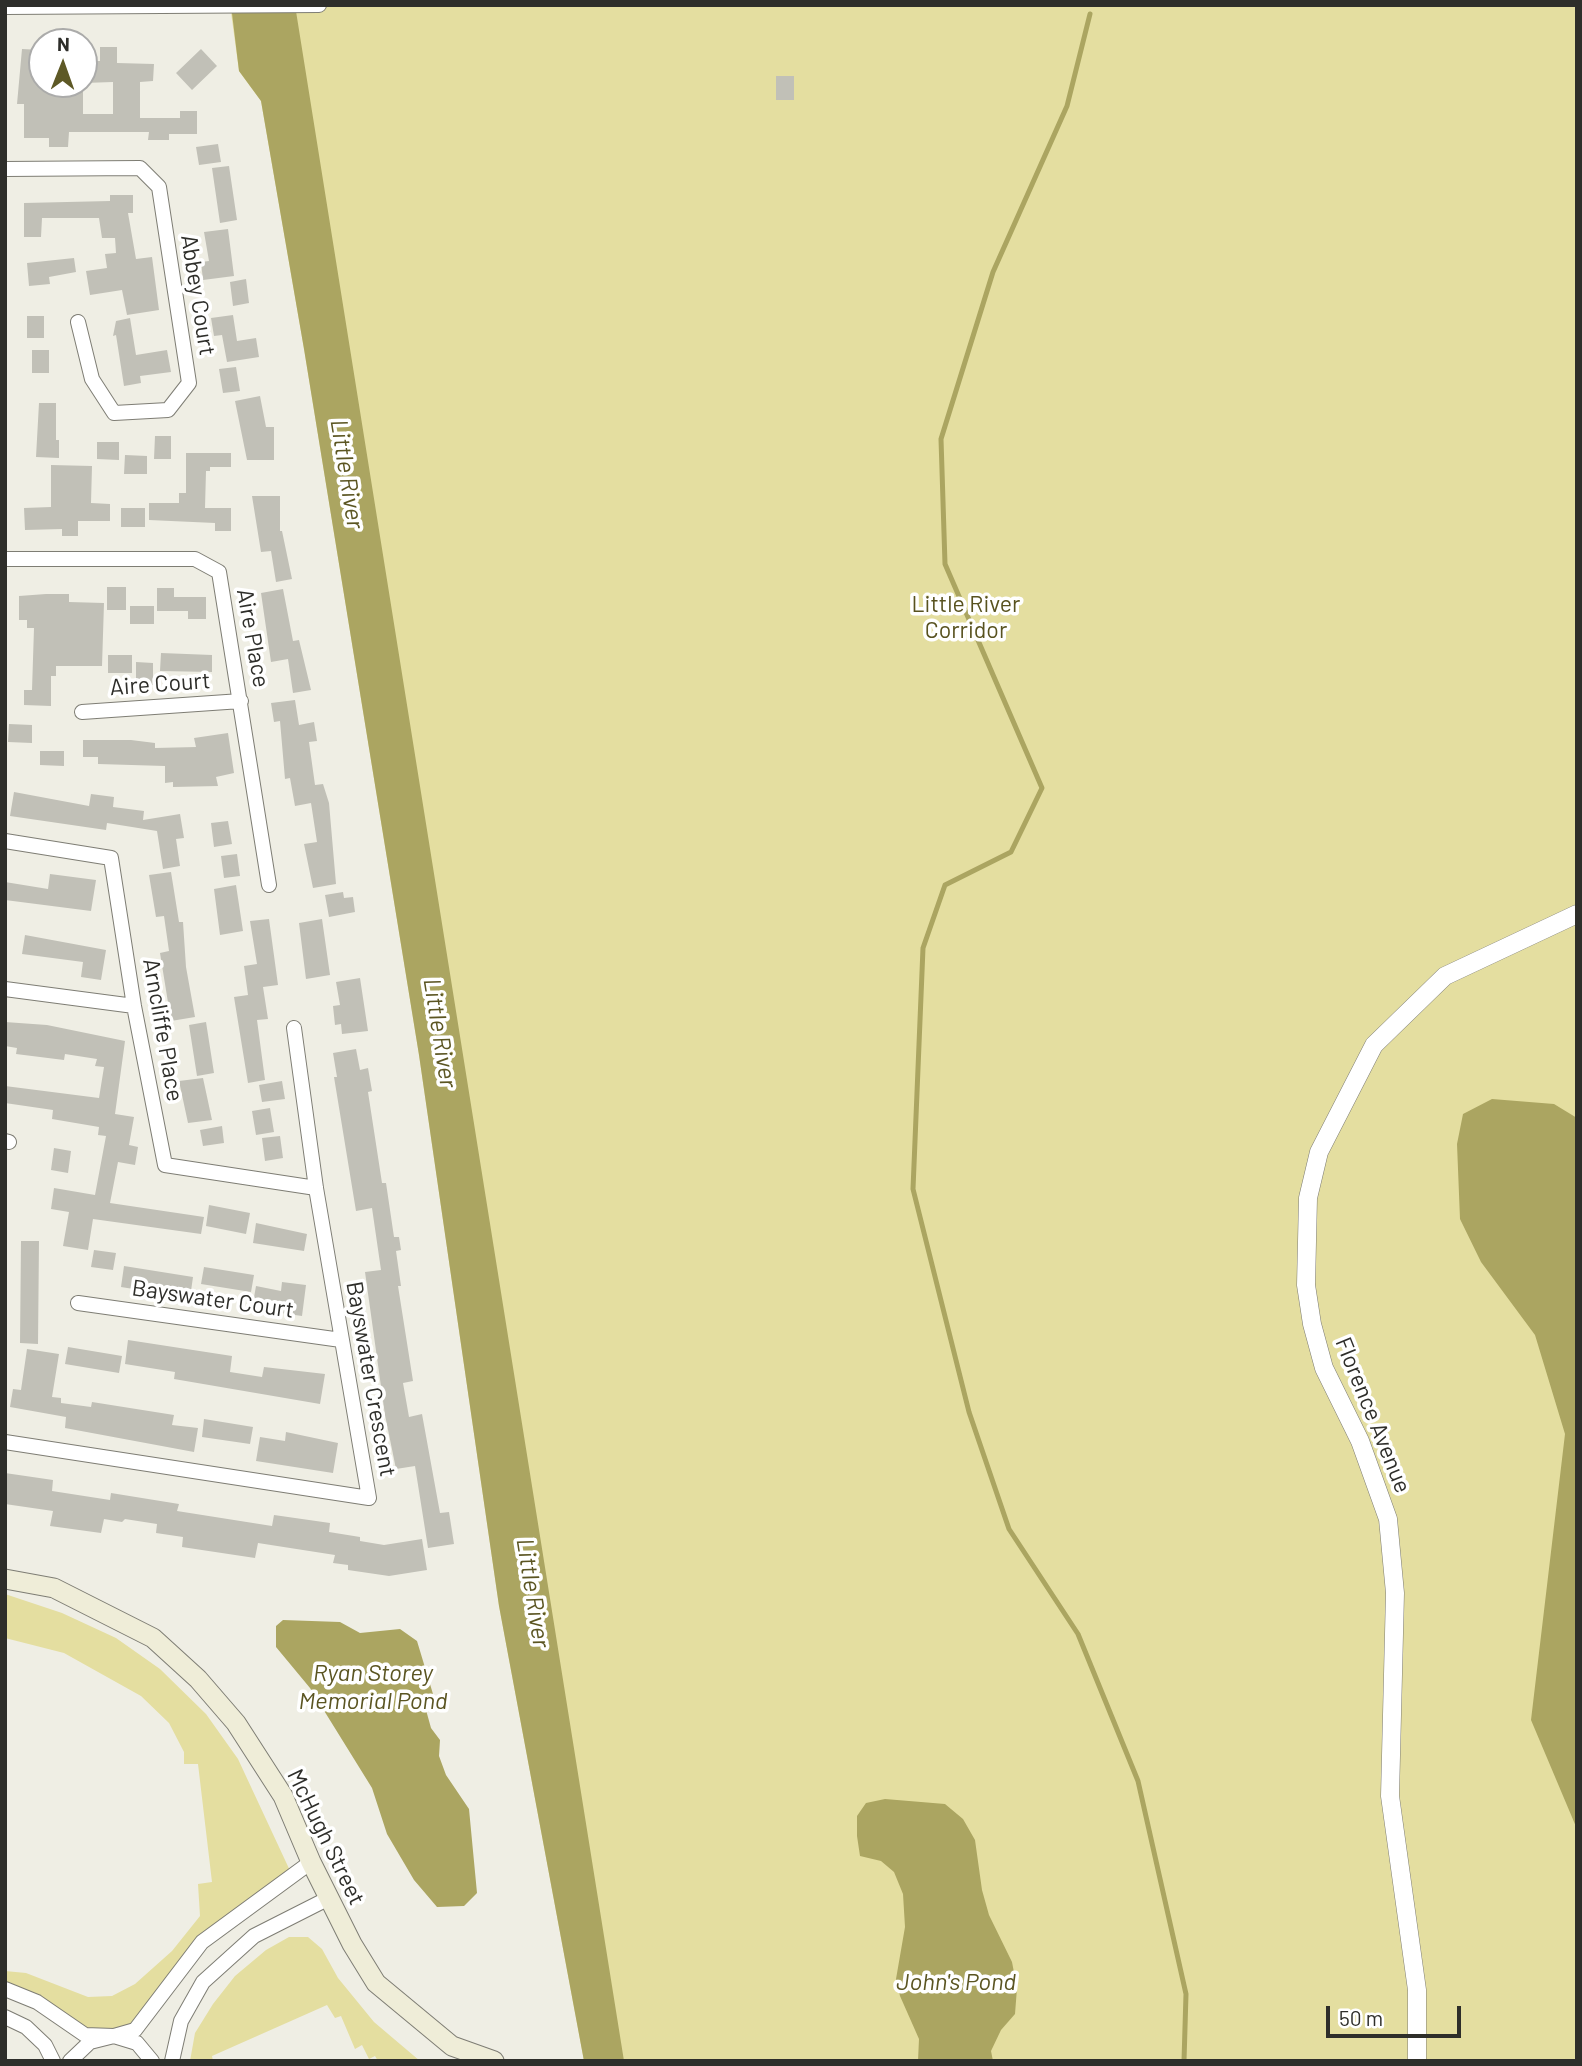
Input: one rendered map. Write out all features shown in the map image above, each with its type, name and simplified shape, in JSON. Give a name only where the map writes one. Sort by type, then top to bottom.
[{"type":"main road","name":"McHugh Street","points":[[5,1579],[54,1588],[153,1638],[198,1679],[236,1723],[283,1796],[311,1862],[376,1983],[452,2046],[494,2061]]},
{"type":"street","points":[[5,7],[318,6]]},
{"type":"street","name":"Abbey Court","points":[[5,169],[140,168],[159,187],[189,383],[168,410],[114,413],[92,379],[78,322]]},
{"type":"street","name":"Aire Place","points":[[5,559],[195,559],[219,572],[269,885]]},
{"type":"street","name":"Aire Court","points":[[82,712],[241,701]]},
{"type":"street","name":"Arncliffe Place","points":[[5,841],[111,858],[134,1006],[165,1165],[316,1188]]},
{"type":"street","name":"Florence Avenue","points":[[1418,2061],[1417,1990],[1390,1796],[1395,1593],[1388,1519],[1360,1441],[1324,1368],[1312,1324],[1306,1285],[1308,1198],[1319,1152],[1374,1045],[1446,976],[1577,914]]},
{"type":"street","points":[[5,989],[134,1006]]},
{"type":"street","name":"Bayswater Crescent","points":[[5,1442],[369,1498],[316,1188],[294,1028]]},
{"type":"street","name":"Bayswater Court","points":[[79,1303],[341,1340]]},
{"type":"street","points":[[70,2061],[90,2042],[135,2030],[202,1942],[311,1862]]},
{"type":"street","points":[[173,2060],[181,2021],[203,1982],[254,1936],[329,1898]]},
{"type":"street","points":[[5,1989],[37,2002],[85,2035],[114,2036],[137,2043],[152,2061]]},
{"type":"street","points":[[5,2017],[26,2027],[45,2045],[53,2061]]},
{"type":"green space","name":"Little River Corridor","points":[[230,5],[1577,5],[1577,2061],[584,2061],[499,1606],[419,1055],[304,349],[261,101],[239,71]]},
{"type":"green space","points":[[5,1594],[62,1613],[116,1638],[160,1669],[206,1714],[238,1759],[292,1875],[202,1942],[135,2030],[85,2035],[5,1989],[5,1971],[26,1973],[88,1997],[112,1996],[135,1984],[172,1951],[200,1916],[198,1884],[212,1882],[198,1764],[184,1764],[184,1752],[169,1723],[141,1696],[64,1653],[5,1638]]},
{"type":"green space","points":[[289,1937],[308,1937],[322,1949],[338,1978],[374,2022],[420,2061],[378,2061],[375,2056],[369,2059],[362,2045],[355,2049],[341,2016],[335,2018],[327,2005],[212,2056],[213,2061],[190,2061],[195,2033],[235,1976],[266,1950]]},
{"type":"water","name":"Little River","points":[[231,5],[295,5],[624,2061],[584,2061],[499,1606],[419,1055],[304,349],[261,101],[239,71]]},
{"type":"water","points":[[1492,1099],[1554,1104],[1577,1118],[1577,1829],[1531,1720],[1565,1434],[1535,1335],[1481,1262],[1460,1219],[1457,1144],[1463,1114]]},
{"type":"water","name":"Ryan Storey Memorial Pond","points":[[283,1620],[340,1622],[360,1633],[400,1629],[417,1641],[433,1694],[426,1710],[431,1728],[440,1740],[439,1756],[446,1775],[469,1809],[477,1893],[464,1906],[437,1907],[414,1880],[387,1834],[372,1788],[310,1688],[276,1647],[276,1626]]},
{"type":"water","name":"John's Pond","points":[[885,1799],[945,1804],[963,1819],[975,1840],[982,1890],[989,1915],[1012,1962],[1017,1988],[1015,2014],[1001,2030],[991,2051],[993,2061],[918,2061],[919,2039],[900,1996],[896,1979],[905,1927],[903,1894],[894,1872],[881,1861],[860,1856],[857,1836],[857,1816],[866,1803]]},
{"type":"building","points":[[100,47],[117,47],[117,63],[154,64],[153,81],[140,82],[140,118],[180,118],[180,111],[197,111],[197,134],[169,134],[169,140],[148,140],[149,132],[69,132],[68,147],[49,147],[49,138],[24,138],[24,104],[17,104],[22,49],[28,49],[28,98],[83,98],[83,114],[113,114],[113,82],[98,83]]},
{"type":"building","points":[[201,49],[217,66],[192,90],[176,73]]},
{"type":"building","points":[[776,76],[794,76],[794,100],[776,100]]},
{"type":"building","points":[[218,144],[221,162],[199,165],[196,147]]},
{"type":"building","points":[[229,166],[237,220],[220,223],[212,168]]},
{"type":"building","points":[[110,195],[133,195],[133,213],[128,213],[136,259],[152,257],[159,310],[127,315],[122,290],[90,295],[86,271],[107,268],[105,254],[116,253],[115,238],[102,238],[99,218],[42,218],[41,237],[24,237],[24,203],[110,201]]},
{"type":"building","points":[[228,229],[234,276],[203,280],[201,262],[209,261],[204,232]]},
{"type":"building","points":[[74,258],[76,272],[49,277],[50,284],[29,286],[27,263]]},
{"type":"building","points":[[246,279],[249,303],[233,306],[230,282]]},
{"type":"building","points":[[233,315],[237,341],[256,338],[259,357],[227,362],[222,335],[214,336],[211,318]]},
{"type":"building","points":[[27,316],[44,316],[44,338],[27,338]]},
{"type":"building","points":[[130,318],[136,355],[167,350],[171,372],[140,376],[141,383],[124,386],[116,335],[113,336],[116,321]]},
{"type":"building","points":[[32,350],[49,350],[49,373],[32,373]]},
{"type":"building","points":[[236,367],[240,391],[223,393],[219,369]]},
{"type":"building","points":[[260,396],[266,427],[274,427],[274,460],[247,460],[235,401]]},
{"type":"building","points":[[39,403],[56,403],[59,458],[36,457]]},
{"type":"building","points":[[155,436],[171,436],[171,459],[154,459]]},
{"type":"building","points":[[97,442],[119,442],[119,460],[97,459]]},
{"type":"building","points":[[186,453],[231,453],[231,467],[210,467],[210,471],[206,471],[205,508],[231,508],[231,531],[215,531],[215,523],[149,520],[149,503],[179,503],[179,493],[186,493]]},
{"type":"building","points":[[125,455],[147,456],[147,474],[124,474]]},
{"type":"building","points":[[51,465],[92,466],[91,503],[110,504],[110,521],[78,521],[78,536],[62,536],[62,529],[25,530],[24,508],[51,507]]},
{"type":"building","points":[[252,496],[280,496],[280,531],[292,579],[276,582],[271,551],[261,552]]},
{"type":"building","points":[[121,508],[145,508],[145,527],[121,527]]},
{"type":"building","points":[[107,587],[126,587],[126,610],[107,610]]},
{"type":"building","points":[[157,588],[174,588],[174,597],[206,597],[206,619],[188,619],[188,611],[157,611]]},
{"type":"building","points":[[283,589],[293,641],[299,640],[311,690],[293,693],[288,659],[271,662],[261,593]]},
{"type":"building","points":[[69,594],[69,602],[104,603],[102,666],[56,666],[56,676],[51,676],[51,706],[24,705],[24,690],[32,690],[34,628],[27,628],[27,620],[19,620],[19,596]]},
{"type":"building","points":[[130,606],[154,606],[154,624],[130,624]]},
{"type":"building","points":[[161,653],[212,655],[212,672],[160,671]]},
{"type":"building","points":[[108,655],[132,655],[132,673],[108,673]]},
{"type":"building","points":[[136,662],[153,663],[153,685],[136,685]]},
{"type":"building","points":[[295,700],[299,725],[314,722],[317,741],[309,742],[315,785],[323,784],[329,803],[336,884],[313,888],[304,844],[317,842],[311,803],[295,806],[290,778],[285,779],[280,721],[274,722],[271,703]]},
{"type":"building","points":[[9,724],[32,725],[32,743],[8,742]]},
{"type":"building","points":[[228,733],[234,773],[216,777],[218,786],[173,787],[173,782],[165,783],[165,766],[98,764],[98,757],[83,757],[83,740],[131,740],[155,743],[155,748],[196,747],[194,738]]},
{"type":"building","points":[[40,751],[64,751],[64,766],[40,765]]},
{"type":"building","points":[[14,792],[89,806],[91,794],[114,797],[113,807],[144,811],[143,820],[180,814],[184,838],[176,839],[180,866],[163,869],[157,831],[107,823],[106,830],[10,816]]},
{"type":"building","points":[[228,821],[232,844],[214,847],[211,823]]},
{"type":"building","points":[[237,854],[240,876],[224,878],[221,856]]},
{"type":"building","points":[[171,872],[179,922],[183,922],[186,967],[195,1017],[171,1021],[160,953],[169,951],[164,916],[156,917],[149,875]]},
{"type":"building","points":[[50,874],[96,880],[91,911],[5,900],[5,882],[48,889]]},
{"type":"building","points":[[236,885],[243,931],[220,935],[214,889]]},
{"type":"building","points":[[343,892],[344,898],[353,897],[355,912],[329,917],[325,895]]},
{"type":"building","points":[[269,919],[278,985],[263,987],[268,1019],[257,1020],[265,1080],[248,1083],[234,997],[248,995],[244,966],[257,964],[250,921]]},
{"type":"building","points":[[322,919],[330,975],[306,979],[299,923]]},
{"type":"building","points":[[25,935],[106,950],[101,980],[81,977],[83,962],[22,954]]},
{"type":"building","points":[[360,978],[368,1031],[342,1034],[341,1024],[335,1025],[333,1006],[340,1005],[336,982]]},
{"type":"building","points":[[5,1022],[47,1025],[125,1041],[115,1114],[134,1117],[129,1145],[138,1147],[135,1165],[118,1162],[110,1203],[204,1217],[201,1234],[93,1219],[88,1250],[63,1246],[69,1212],[51,1209],[54,1188],[95,1195],[106,1136],[98,1135],[99,1127],[52,1119],[53,1110],[5,1103],[5,1086],[99,1098],[104,1067],[95,1066],[97,1059],[65,1054],[64,1060],[16,1054],[17,1048],[5,1046]]},
{"type":"building","points":[[206,1022],[214,1073],[197,1076],[189,1025]]},
{"type":"building","points":[[356,1049],[360,1070],[368,1068],[372,1091],[368,1092],[382,1183],[386,1183],[394,1237],[399,1237],[401,1250],[396,1251],[401,1286],[398,1286],[413,1381],[403,1383],[409,1417],[422,1414],[440,1513],[449,1512],[454,1544],[428,1548],[415,1466],[396,1469],[385,1415],[365,1272],[381,1270],[372,1208],[356,1211],[334,1077],[337,1077],[333,1053]]},
{"type":"building","points":[[203,1078],[212,1120],[188,1123],[179,1081]]},
{"type":"building","points":[[282,1081],[285,1099],[262,1102],[259,1085]]},
{"type":"building","points":[[270,1108],[274,1132],[256,1135],[252,1111]]},
{"type":"building","points":[[222,1126],[224,1143],[203,1146],[200,1130]]},
{"type":"building","points":[[280,1136],[283,1158],[265,1161],[262,1138]]},
{"type":"building","points":[[54,1148],[71,1151],[68,1173],[51,1170]]},
{"type":"building","points":[[209,1205],[250,1213],[246,1234],[206,1226]]},
{"type":"building","points":[[256,1223],[307,1234],[304,1251],[253,1243]]},
{"type":"building","points":[[21,1241],[39,1241],[38,1344],[20,1343]]},
{"type":"building","points":[[94,1250],[116,1253],[113,1270],[91,1267]]},
{"type":"building","points":[[124,1266],[193,1277],[190,1298],[121,1287]]},
{"type":"building","points":[[204,1267],[254,1275],[251,1292],[201,1284]]},
{"type":"building","points":[[282,1282],[306,1285],[302,1316],[252,1309],[256,1286],[281,1291]]},
{"type":"building","points":[[128,1340],[232,1356],[230,1372],[262,1377],[264,1367],[325,1374],[320,1404],[174,1379],[175,1372],[125,1364]]},
{"type":"building","points":[[68,1347],[122,1356],[119,1373],[65,1364]]},
{"type":"building","points":[[27,1349],[59,1354],[52,1397],[61,1398],[61,1403],[91,1407],[92,1402],[174,1415],[172,1425],[198,1428],[194,1452],[65,1428],[66,1417],[10,1407],[13,1389],[21,1390]]},
{"type":"building","points":[[204,1419],[253,1427],[250,1444],[202,1437]]},
{"type":"building","points":[[286,1432],[338,1443],[333,1473],[256,1461],[260,1437],[285,1441]]},
{"type":"building","points":[[5,1473],[53,1480],[52,1491],[110,1500],[111,1493],[179,1504],[177,1511],[272,1526],[274,1515],[330,1523],[329,1532],[360,1537],[360,1541],[384,1545],[422,1539],[427,1570],[389,1576],[348,1570],[348,1565],[333,1563],[335,1555],[258,1543],[255,1558],[182,1547],[183,1537],[156,1533],[157,1524],[125,1519],[122,1522],[104,1519],[101,1533],[50,1526],[53,1511],[5,1504]]},
{"type":"waterway","points":[[1090,14],[1067,106],[993,272],[941,439],[945,564],[1042,788],[1011,852],[945,885],[923,948],[913,1189],[969,1412],[1009,1529],[1078,1634],[1138,1781],[1186,1994],[1184,2061]]}]
